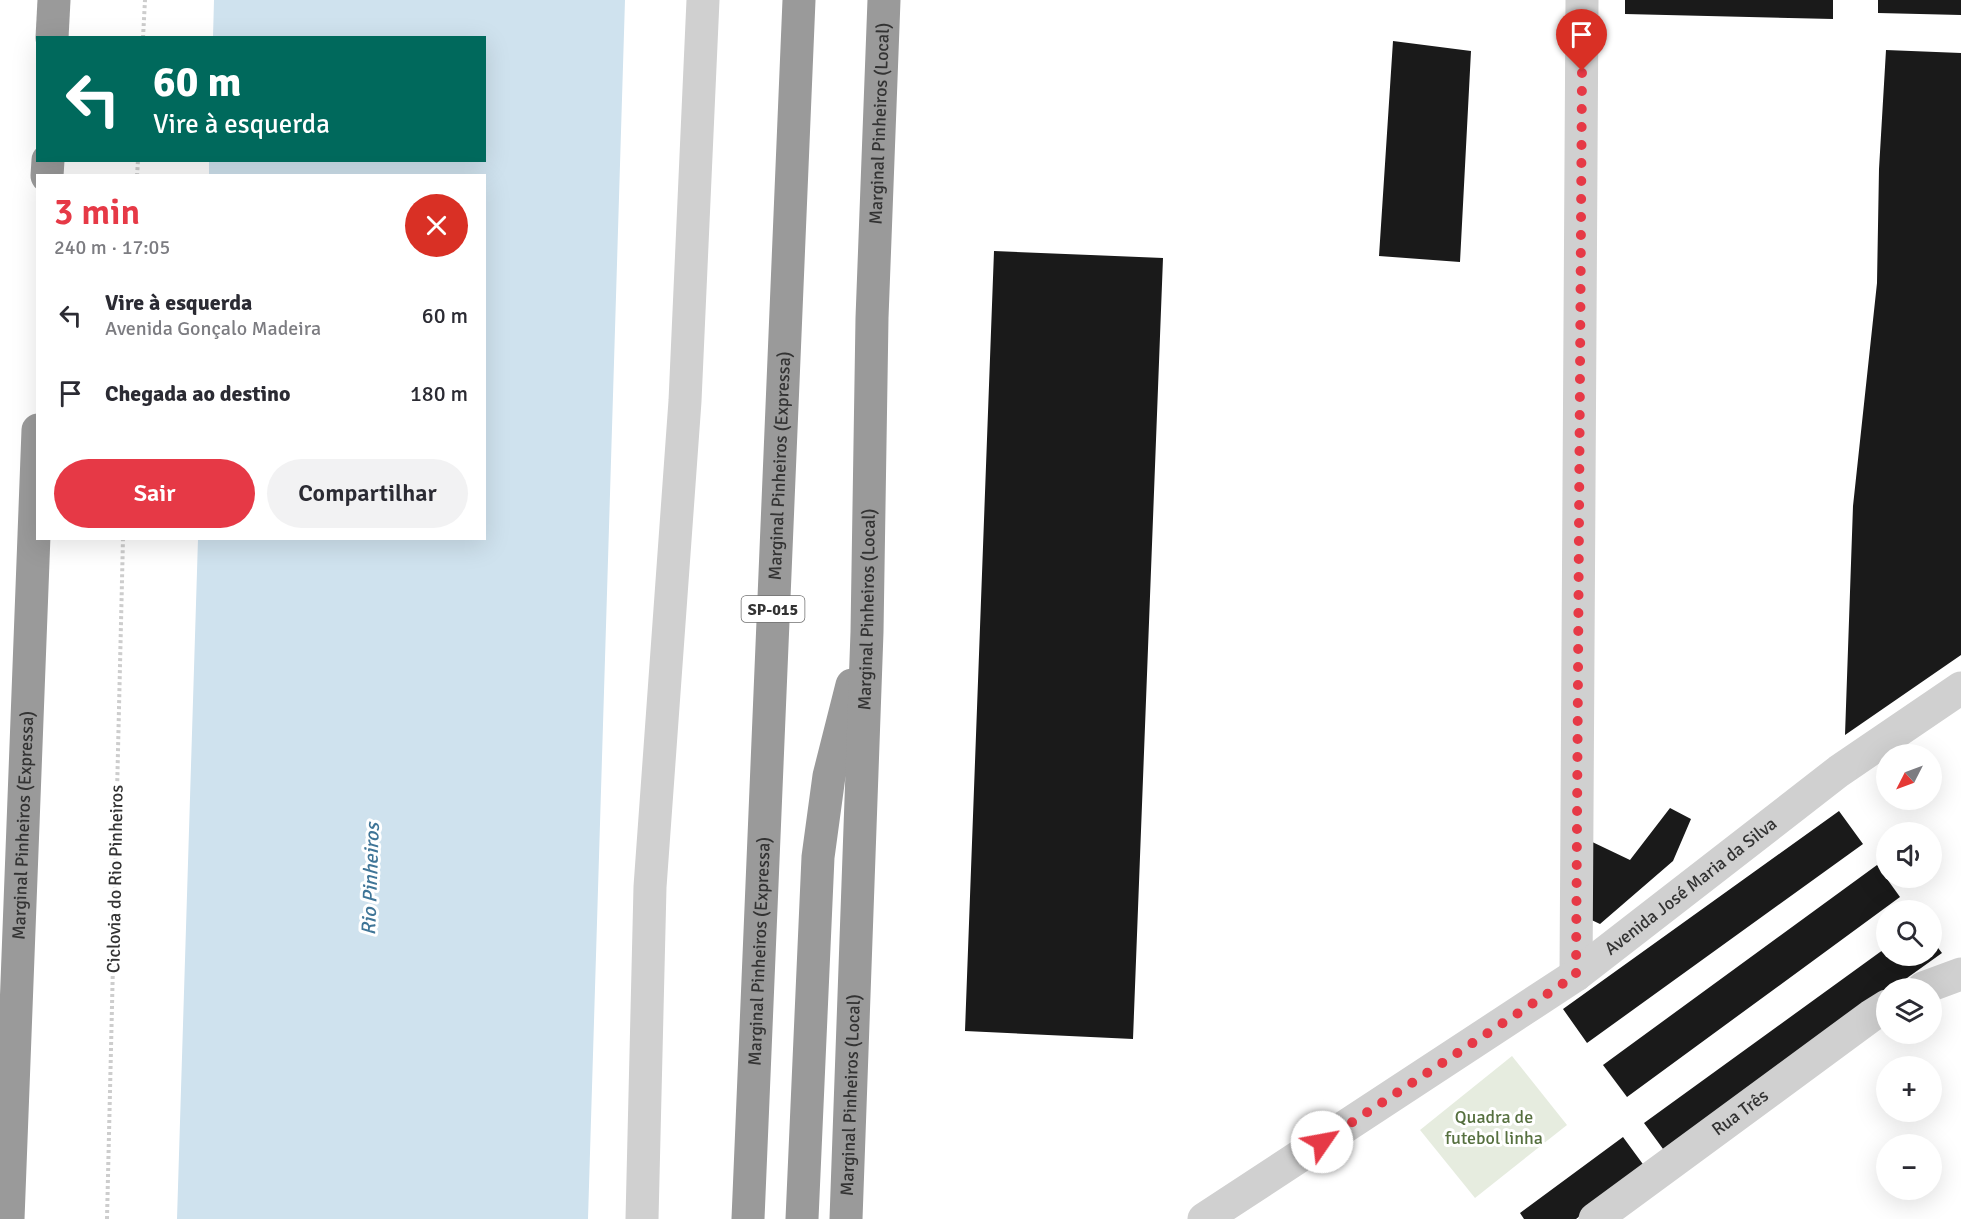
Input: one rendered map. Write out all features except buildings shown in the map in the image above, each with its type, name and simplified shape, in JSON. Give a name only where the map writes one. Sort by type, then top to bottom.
[{"type":"highway","points":[[52,36],[54,0]]},
{"type":"highway","name":"Marginal Pinheiros (Expressa)","points":[[748,1219],[799,0]]},
{"type":"highway","name":"Marginal Pinheiros (Local)","points":[[846,1219],[867,632],[872,318],[884,0]]},
{"type":"highway","name":"Marginal Pinheiros (Expressa)","points":[[8,1219],[36,483]]},
{"type":"highway","points":[[802,1219],[818,856],[829,776],[842,718],[867,632]]},
{"type":"street","points":[[642,1219],[650,887],[685,401],[704,0]]},
{"type":"street","points":[[1576,975],[1582,0]]},
{"type":"street","name":"Avenida José Maria da Silva","points":[[1204,1219],[1576,975],[1839,771],[1961,688]]},
{"type":"street","points":[[1942,981],[1961,974]]},
{"type":"street","name":"Rua Três","points":[[1595,1219],[1876,1013]]},
{"type":"path","points":[[143,36],[145,0]]},
{"type":"path","name":"Ciclovia do Rio Pinheiros","points":[[106,1219],[123,540]]},
{"type":"green space","name":"Quadra de futebol linha","points":[[1512,1056],[1567,1125],[1475,1198],[1420,1130]]},
{"type":"water","name":"Rio Pinheiros","points":[[214,0],[625,0],[588,1219],[177,1219],[198,540],[486,540],[486,174],[209,174],[209,162],[486,162],[486,36],[213,36]]},
{"type":"route","points":[[1322,1142],[1576,975],[1582,71]]}]
